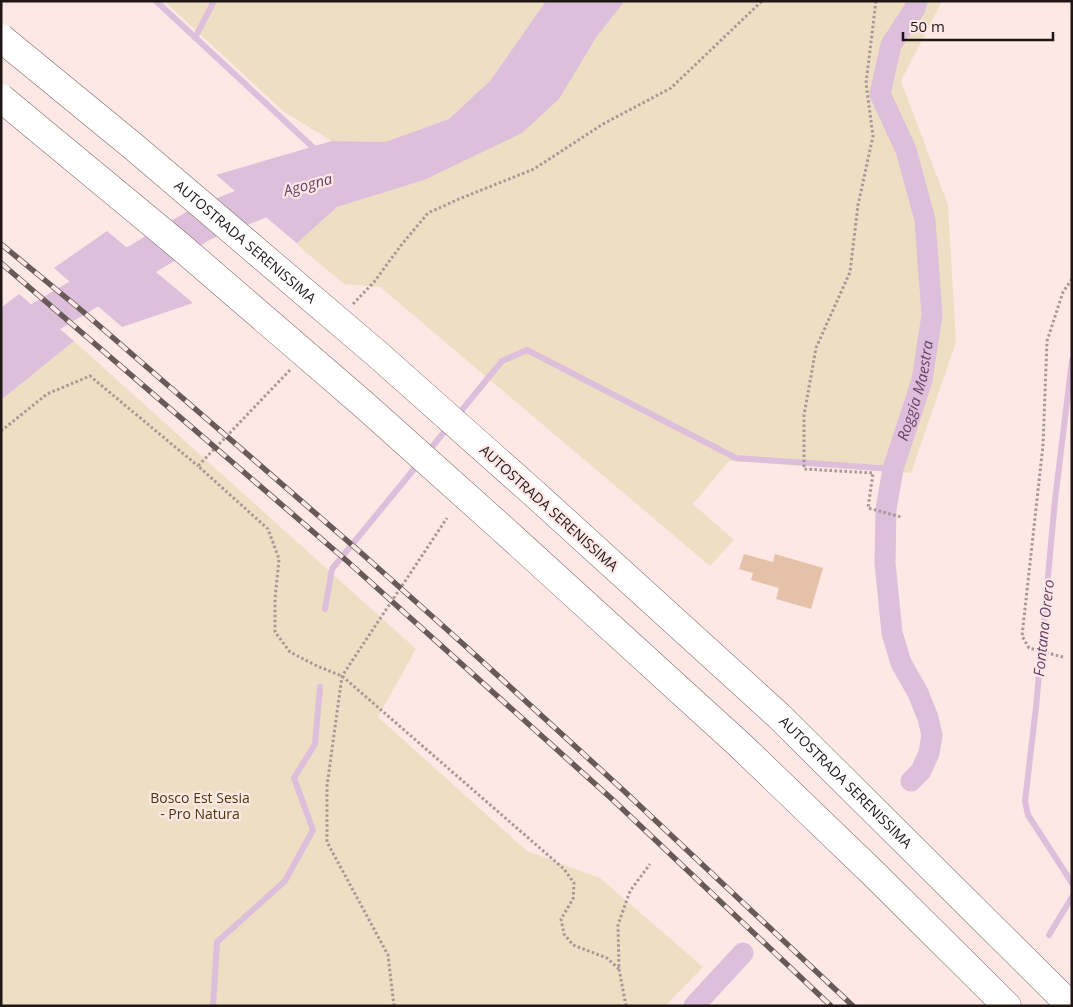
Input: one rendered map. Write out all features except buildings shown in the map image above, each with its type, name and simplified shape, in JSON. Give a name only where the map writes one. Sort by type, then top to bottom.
[{"type":"highway","name":"AUTOSTRADA SERENISSIMA","points":[[1,38],[134,147],[361,340],[537,496],[779,716],[1071,1006]]},
{"type":"highway","points":[[1,98],[181,247],[362,403],[506,531],[741,746],[1007,1006]]},
{"type":"path","points":[[876,1],[866,83],[873,136],[858,205],[850,272],[816,348],[804,415],[804,469],[874,473],[868,508],[901,517]]},
{"type":"path","points":[[1063,657],[1029,648],[1022,636],[1043,445],[1047,341],[1063,292],[1072,279]]},
{"type":"path","points":[[1,431],[47,394],[90,376],[198,466]]},
{"type":"path","points":[[394,1006],[388,955],[327,842],[327,786],[342,676],[447,518]]},
{"type":"path","points":[[626,1006],[619,970],[618,925],[630,891],[650,864]]},
{"type":"green space","points":[[164,1],[546,1],[490,81],[449,119],[385,142],[332,141],[284,112]]},
{"type":"green space","points":[[625,1],[942,1],[901,81],[948,205],[956,342],[911,473],[729,461],[693,504],[734,540],[710,566],[380,287],[344,284],[296,244],[337,207],[424,180],[597,36]]},
{"type":"green space","name":"Bosco Est Sesia - Pro Natura","points":[[74,341],[416,649],[378,717],[527,851],[600,878],[703,967],[665,1006],[1,1006],[1,400]]},
{"type":"water","points":[[546,1],[625,1],[597,36],[559,99],[522,133],[424,180],[337,207],[296,244],[216,175],[332,141],[385,142],[449,119],[490,81]]},
{"type":"water","points":[[107,231],[193,303],[122,327],[54,268]]},
{"type":"water","points":[[19,294],[74,341],[1,400],[1,308]]},
{"type":"pier","points":[[214,174],[299,245],[295,246],[215,177]]},
{"type":"pier","points":[[105,229],[108,229],[195,301],[195,304]]},
{"type":"waterway","points":[[156,1],[318,152]]},
{"type":"waterway","points":[[195,38],[214,1]]},
{"type":"waterway","name":"Roggia Maestra","points":[[911,781],[921,771],[929,753],[932,735],[928,718],[918,693],[901,663],[892,633],[885,563],[886,509],[893,469],[922,380],[932,315],[925,220],[906,150],[880,94],[891,45],[915,8],[917,1]]},
{"type":"waterway","name":"Agogna","points":[[1,350],[30,326],[203,223],[282,192],[298,188]]},
{"type":"waterway","points":[[457,416],[502,361],[527,350],[736,458],[893,469]]},
{"type":"waterway","name":"Fontana Orero","points":[[1072,360],[1055,500],[1036,707],[1025,801],[1028,815],[1072,883]]},
{"type":"waterway","points":[[427,453],[449,426]]},
{"type":"waterway","points":[[325,609],[332,569],[419,463]]},
{"type":"waterway","points":[[213,1006],[217,942],[285,881],[313,830],[294,778],[315,744],[320,687]]},
{"type":"waterway","name":"Fontana Orero","points":[[1049,935],[1072,897]]},
{"type":"waterway","name":"Roggia Maestra","points":[[694,1006],[743,953]]},
{"type":"railway","points":[[1,244],[81,310],[462,643],[623,790],[853,1006]]},
{"type":"railway","points":[[1,263],[347,561],[613,800],[831,1006]]}]
